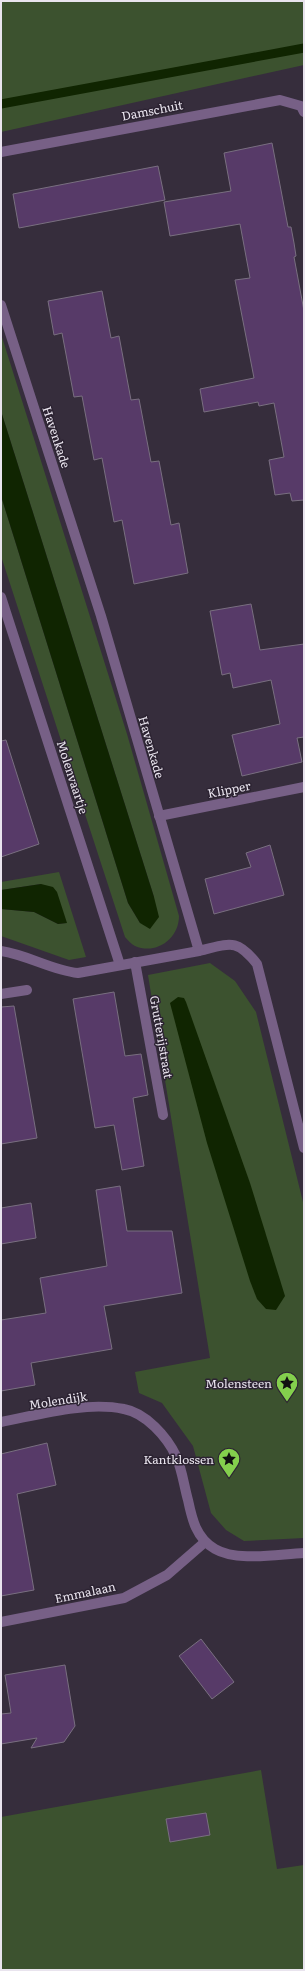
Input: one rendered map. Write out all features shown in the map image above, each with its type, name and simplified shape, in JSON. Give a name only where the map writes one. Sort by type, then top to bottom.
[{"type":"street","name":"Damschuit","points":[[1,152],[280,100],[301,106],[304,112]]},
{"type":"street","name":"Havenkade","points":[[1,305],[101,616],[199,952]]},
{"type":"street","name":"Molenvaartje","points":[[1,597],[4,615],[120,966]]},
{"type":"street","name":"Klipper","points":[[159,816],[304,787]]},
{"type":"street","points":[[1,951],[67,972],[78,973],[199,952],[231,944],[246,950],[258,964],[304,1148]]},
{"type":"street","name":"Grutterijstraat","points":[[135,962],[163,1115]]},
{"type":"street","points":[[1,994],[27,990]]},
{"type":"street","name":"Molendijk","points":[[1,1422],[86,1407],[124,1409],[148,1421],[164,1438],[176,1457],[194,1525],[204,1542]]},
{"type":"street","points":[[204,1542],[216,1550],[234,1556],[304,1553]]},
{"type":"street","name":"Emmalaan","points":[[1,1622],[124,1598],[168,1575],[204,1542]]},
{"type":"shaded area","points":[[1,1],[304,1],[304,65],[1,132]]},
{"type":"shaded area","points":[[1,334],[127,734],[179,916],[178,924],[171,938],[158,947],[143,948],[135,946],[125,937],[1,556],[1,496],[128,903],[140,923],[154,897],[1,411]]},
{"type":"shaded area","points":[[1,411],[154,897],[159,917],[150,929],[140,923],[128,903],[1,496]]},
{"type":"shaded area","points":[[59,872],[86,957],[69,960],[1,936],[1,909],[34,912],[58,924],[66,923],[41,884],[1,890],[1,882]]},
{"type":"shaded area","points":[[41,884],[53,887],[57,892],[67,923],[58,924],[34,912],[1,909],[1,890]]},
{"type":"shaded area","points":[[210,963],[235,981],[256,1012],[304,1206],[304,1538],[244,1541],[226,1530],[211,1513],[193,1446],[162,1403],[139,1393],[135,1372],[210,1358],[148,975]]},
{"type":"shaded area","points":[[178,997],[184,998],[186,1002],[250,1183],[285,1296],[276,1310],[266,1309],[257,1299],[250,1281],[207,1143],[170,1003]]},
{"type":"shaded area","points":[[261,1770],[277,1869],[304,1865],[304,1970],[1,1970],[1,1817]]},
{"type":"building","points":[[272,143],[288,227],[291,227],[296,256],[294,257],[304,311],[304,500],[292,501],[290,493],[275,495],[269,460],[284,457],[274,403],[259,406],[258,402],[204,412],[200,389],[254,378],[235,280],[250,278],[240,224],[170,236],[164,202],[231,191],[224,153]]},
{"type":"building","points":[[158,166],[165,200],[19,228],[13,194]]},
{"type":"building","points":[[102,291],[111,338],[119,336],[131,400],[139,399],[151,462],[159,461],[171,525],[179,523],[188,573],[134,584],[122,520],[114,522],[102,458],[94,460],[82,396],[74,397],[62,333],[54,335],[48,301]]},
{"type":"building","points":[[251,604],[260,650],[304,644],[304,737],[297,738],[302,762],[242,776],[232,735],[280,724],[271,680],[233,688],[230,673],[222,675],[210,611]]},
{"type":"building","points":[[6,740],[39,844],[1,857],[1,741]]},
{"type":"building","points":[[270,845],[284,895],[214,914],[205,879],[251,867],[246,853]]},
{"type":"building","points":[[114,992],[125,1056],[141,1054],[148,1095],[133,1098],[144,1166],[122,1170],[114,1125],[95,1128],[73,999]]},
{"type":"building","points":[[14,1006],[37,1138],[1,1144],[1,1007]]},
{"type":"building","points":[[120,1186],[127,1231],[172,1231],[182,1293],[104,1306],[112,1349],[31,1363],[35,1385],[1,1391],[1,1320],[46,1313],[40,1278],[107,1266],[96,1190]]},
{"type":"building","points":[[31,1203],[36,1238],[1,1244],[1,1208]]},
{"type":"building","points":[[47,1443],[56,1485],[17,1494],[34,1590],[1,1596],[1,1454]]},
{"type":"building","points":[[201,1639],[234,1682],[212,1699],[179,1656]]},
{"type":"building","points":[[65,1665],[75,1726],[64,1742],[31,1748],[37,1738],[1,1744],[1,1714],[11,1713],[5,1675]]},
{"type":"building","points":[[206,1813],[210,1835],[170,1842],[166,1819]]},
{"type":"waterway","points":[[1,104],[304,48]]},
{"type":"place","name":"Molensteen","points":[[287,1402]]},
{"type":"place","name":"Kantklossen","points":[[229,1478]]}]
